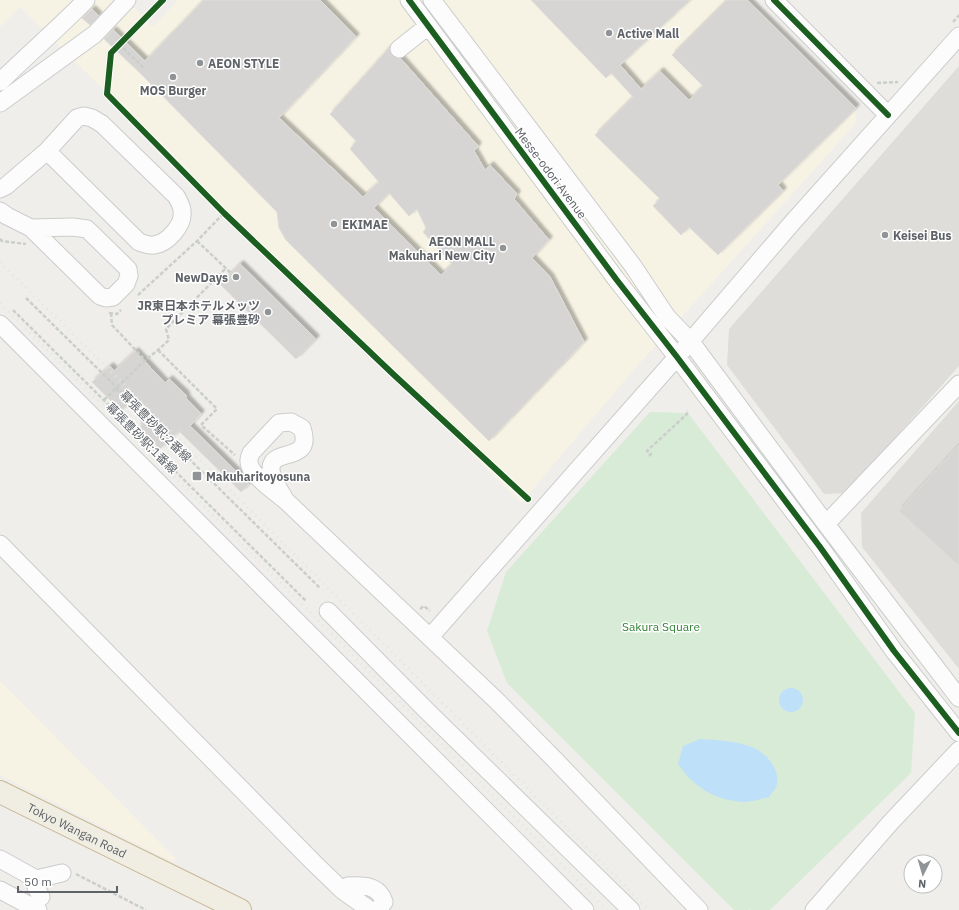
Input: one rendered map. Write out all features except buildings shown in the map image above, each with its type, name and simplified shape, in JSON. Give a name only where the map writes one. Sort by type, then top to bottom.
[{"type":"highway","name":"Tokyo Wangan Road","points":[[0,792],[240,910]]},
{"type":"street","points":[[0,82],[86,0]]},
{"type":"street","points":[[0,103],[95,34],[127,0]]},
{"type":"street","name":"Messe-odori Avenue","points":[[409,0],[616,279],[677,357],[820,548],[894,651],[959,733]]},
{"type":"street","name":"Messe-odori Avenue","points":[[432,0],[633,266],[667,316],[690,342],[826,524],[959,698]]},
{"type":"street","points":[[774,0],[888,115]]},
{"type":"street","points":[[399,49],[428,26]]},
{"type":"street","points":[[430,637],[888,115],[954,31]]},
{"type":"street","points":[[0,188],[6,186],[47,151],[77,118],[84,116],[92,118],[102,124],[176,196],[182,211],[182,219],[179,226],[166,240],[156,245],[148,245],[139,242],[47,151]]},
{"type":"street","points":[[0,211],[31,228],[100,296],[106,298],[113,297],[126,284],[129,276],[128,269],[87,230],[73,227],[31,228]]},
{"type":"street","points":[[0,324],[585,910]]},
{"type":"street","points":[[826,524],[959,384]]},
{"type":"street","points":[[285,500],[280,488],[273,478],[271,469],[272,463],[278,458],[295,453],[300,450],[303,445],[304,434],[302,428],[291,422],[279,423],[251,453],[249,465],[252,470],[453,658],[556,761],[699,910]]},
{"type":"street","points":[[0,544],[314,863],[342,890],[370,910]]},
{"type":"street","points":[[328,611],[428,712],[631,910]]},
{"type":"street","points":[[814,910],[891,822],[959,750]]},
{"type":"street","points":[[6,863],[36,879],[69,873]]},
{"type":"street","points":[[6,863],[19,900]]},
{"type":"street","points":[[0,890],[19,900],[40,903],[36,887],[36,879]]},
{"type":"street","points":[[342,890],[348,886],[363,886],[375,889],[382,896],[384,902],[378,910]]},
{"type":"path","points":[[954,31],[959,15]]},
{"type":"path","points":[[120,44],[145,69]]},
{"type":"path","points":[[872,78],[878,83],[901,82]]},
{"type":"path","points":[[197,241],[231,273]]},
{"type":"path","points":[[104,400],[145,360],[169,340],[166,329],[226,268]]},
{"type":"path","points":[[111,314],[112,325],[145,360]]},
{"type":"path","points":[[158,350],[217,409],[201,425],[236,457]]},
{"type":"path","points":[[115,389],[126,396]]},
{"type":"path","points":[[649,456],[651,454],[647,451],[687,414],[686,410]]},
{"type":"path","points":[[418,612],[424,606],[430,611]]},
{"type":"path","points":[[69,873],[146,910]]},
{"type":"shaded area","name":"AEON MALL Makuhari New City","points":[[0,0],[127,0],[153,27],[178,0],[750,0],[855,106],[856,123],[630,374],[521,503],[20,7],[0,27]]},
{"type":"shaded area","name":"Keisei Bus","points":[[959,66],[959,366],[846,493],[824,494],[727,365],[729,329]]},
{"type":"shaded area","points":[[959,401],[959,669],[862,547],[861,513]]},
{"type":"shaded area","points":[[0,681],[176,859],[173,862],[0,775]]},
{"type":"green space","name":"Sakura Square","points":[[650,412],[688,413],[915,713],[911,773],[770,910],[734,910],[507,683],[487,631],[506,572]]},
{"type":"water","points":[[791,688],[796,689],[802,695],[802,705],[796,711],[791,712],[786,711],[780,705],[779,700],[780,695],[786,689]]},
{"type":"water","points":[[700,739],[721,740],[736,743],[750,746],[761,752],[773,765],[777,776],[776,787],[769,797],[754,801],[734,801],[715,796],[698,786],[678,764],[683,746]]},
{"type":"railway","points":[[0,262],[173,433],[649,910]]},
{"type":"railway","points":[[0,303],[607,910]]},
{"type":"cycle path","points":[[163,0],[111,53],[107,94],[224,213],[393,374],[528,499]]},
{"type":"cycle path","points":[[409,0],[616,279],[677,357],[820,547],[894,651],[959,733]]},
{"type":"cycle path","points":[[774,0],[888,115]]},
{"type":"place","name":"Active Mall","points":[[609,33]]},
{"type":"place","name":"AEON STYLE","points":[[200,63]]},
{"type":"place","name":"MOS Burger","points":[[173,77]]},
{"type":"place","name":"EKIMAE","points":[[334,224]]},
{"type":"place","name":"Keisei Bus","points":[[885,235]]},
{"type":"place","name":"AEON MALL Makuhari New City","points":[[503,248]]},
{"type":"place","name":"NewDays","points":[[236,277]]},
{"type":"place","name":"JR東日本ホテルメッツ プレミア 幕張豊砂","points":[[268,312]]},
{"type":"place","name":"Makuharitoyosuna","points":[[197,476]]}]
